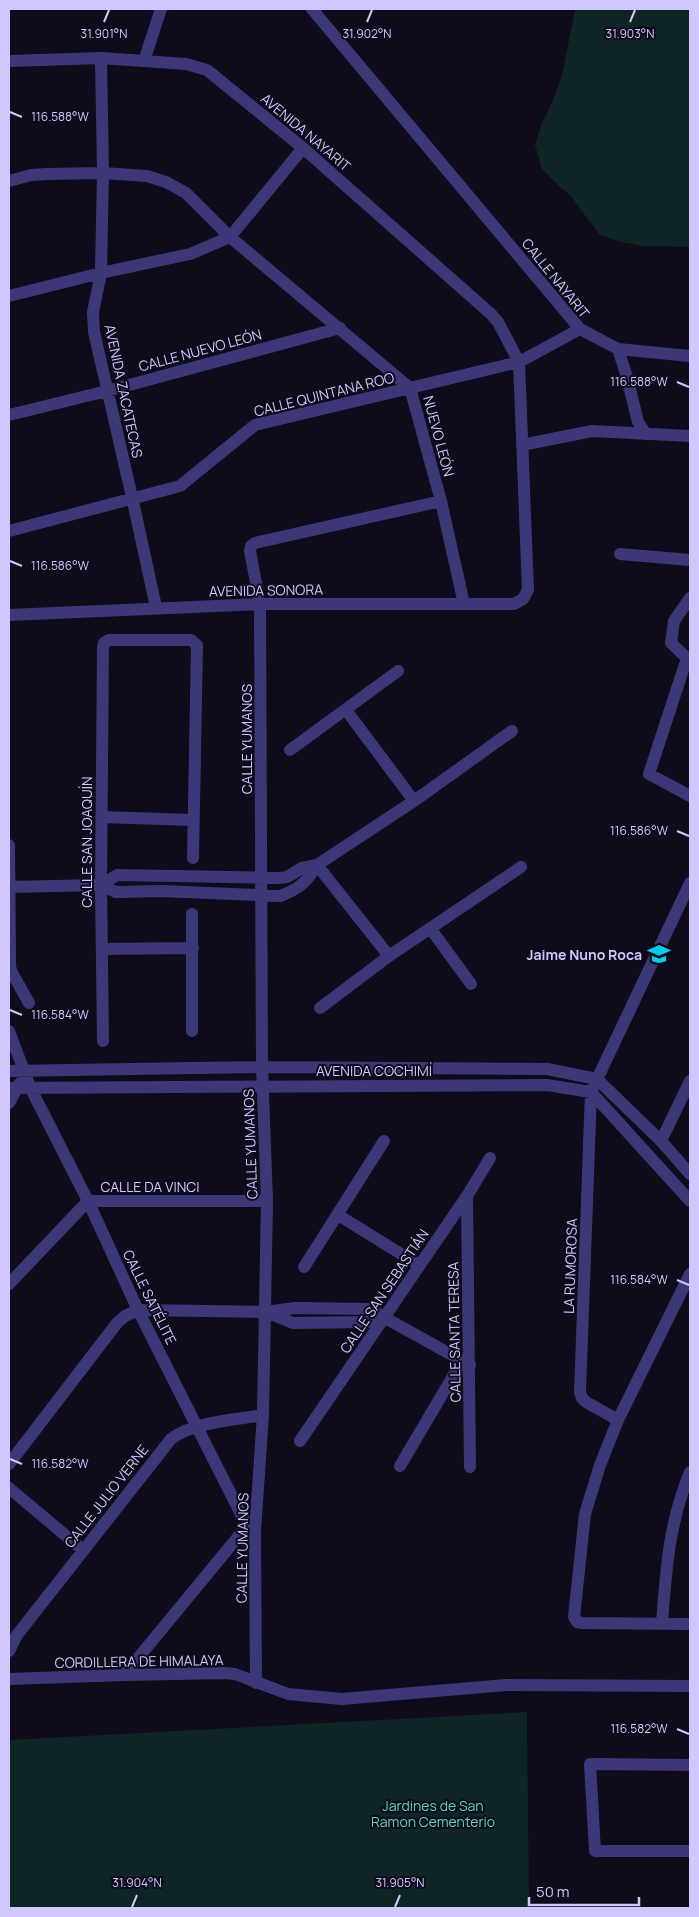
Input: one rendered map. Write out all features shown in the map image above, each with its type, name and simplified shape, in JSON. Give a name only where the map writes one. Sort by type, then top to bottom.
[{"type":"street","points":[[144,61],[161,9]]},
{"type":"street","name":"CALLE NAYARIT","points":[[312,9],[580,329],[519,362]]},
{"type":"street","name":"AVENIDA NAYARIT","points":[[9,61],[101,58],[186,64],[207,70],[303,148],[491,314],[498,322],[519,362]]},
{"type":"street","name":"AVENIDA ZACATECAS","points":[[101,58],[103,173],[100,274],[93,312],[94,332],[156,607]]},
{"type":"street","points":[[9,296],[190,254],[230,237],[303,148]]},
{"type":"street","name":"NUEVO LEÓN","points":[[9,181],[31,175],[103,173],[148,176],[166,182],[186,193],[230,237],[410,388],[441,502],[464,604]]},
{"type":"street","name":"CALLE NUEVO LEÓN","points":[[9,415],[107,391],[340,328]]},
{"type":"street","points":[[580,329],[618,350],[690,356]]},
{"type":"street","points":[[618,350],[638,422],[646,434]]},
{"type":"street","points":[[519,362],[522,445],[592,431],[690,436]]},
{"type":"street","name":"CALLE QUINTANA ROO","points":[[9,531],[132,497],[180,486],[255,425],[519,362]]},
{"type":"street","name":"AVENIDA SONORA","points":[[9,615],[156,607],[260,604],[514,604],[523,600],[528,590],[522,445]]},
{"type":"street","name":"CALLE YUMANOS","points":[[256,1683],[251,1529],[263,1415],[267,1201],[262,1086],[260,604],[250,552],[251,546],[256,543],[441,502]]},
{"type":"street","points":[[620,554],[690,560]]},
{"type":"street","points":[[690,598],[674,621],[671,643],[689,659],[649,774],[690,796]]},
{"type":"street","name":"CALLE SAN JOAQUÍN","points":[[103,1040],[101,817],[104,643],[109,640],[194,641],[197,645],[193,820]]},
{"type":"street","points":[[290,750],[398,671]]},
{"type":"street","points":[[346,710],[414,801]]},
{"type":"street","points":[[101,885],[117,875],[287,877],[302,868],[317,865],[414,801],[512,731]]},
{"type":"street","points":[[101,817],[193,820],[193,858]]},
{"type":"street","points":[[9,844],[10,965],[11,971],[29,1003]]},
{"type":"street","points":[[10,887],[101,885],[116,892],[162,891],[280,896],[291,892],[307,881],[317,865]]},
{"type":"street","points":[[317,865],[388,956]]},
{"type":"street","points":[[320,1008],[388,956],[521,867]]},
{"type":"street","points":[[162,876],[162,891]]},
{"type":"street","points":[[690,883],[591,1092],[690,1201]]},
{"type":"street","points":[[192,914],[192,1031]]},
{"type":"street","points":[[430,928],[471,984]]},
{"type":"street","points":[[102,949],[193,948]]},
{"type":"street","name":"CALLE SATÉLITE","points":[[9,1031],[23,1071],[19,1088],[88,1200],[138,1310],[251,1529]]},
{"type":"street","name":"AVENIDA COCHIMÍ","points":[[9,1071],[262,1067],[547,1069],[597,1079]]},
{"type":"street","points":[[597,1079],[661,1141],[690,1174]]},
{"type":"street","points":[[661,1141],[690,1081]]},
{"type":"street","name":"AVENIDA COCHIMÍ","points":[[19,1088],[547,1085],[591,1092]]},
{"type":"street","points":[[9,1103],[19,1088]]},
{"type":"street","name":"LA RUMOROSA","points":[[591,1092],[580,1392],[586,1402],[618,1420]]},
{"type":"street","points":[[304,1267],[384,1141]]},
{"type":"street","name":"CALLE SAN SEBASTIÁN","points":[[300,1440],[467,1196],[490,1158]]},
{"type":"street","name":"CALLE SANTA TERESA","points":[[467,1196],[466,1363],[470,1466]]},
{"type":"street","name":"CALLE DA VINCI","points":[[9,1284],[88,1200],[267,1201]]},
{"type":"street","points":[[338,1215],[419,1264]]},
{"type":"street","points":[[690,1274],[618,1420],[600,1465],[585,1514],[574,1618],[577,1622],[582,1623],[690,1624]]},
{"type":"street","points":[[9,1464],[117,1323],[125,1316],[138,1310],[266,1312],[293,1323],[367,1322],[384,1317],[466,1363],[400,1466]]},
{"type":"street","name":"CALLE JULIO VERNE","points":[[9,1650],[13,1631],[83,1550],[171,1438],[180,1432],[198,1427],[263,1415]]},
{"type":"street","points":[[662,1623],[670,1539],[683,1490],[690,1472]]},
{"type":"street","points":[[9,1488],[83,1550]]},
{"type":"street","points":[[124,1675],[251,1529]]},
{"type":"street","name":"CORDILLERA DE HIMALAYA","points":[[9,1680],[226,1673],[235,1674],[256,1683],[298,1696],[342,1699],[506,1685],[690,1686]]},
{"type":"street","points":[[690,1765],[590,1764],[595,1850],[690,1851]]},
{"type":"green space","points":[[575,9],[690,9],[690,247],[644,246],[621,242],[599,234],[570,195],[542,169],[535,145],[562,76]]},
{"type":"green space","name":"Jardines de San Ramon Cementerio","points":[[527,1712],[529,1908],[9,1908],[9,1740]]},
{"type":"place","name":"Jaime Nuno Roca","points":[[659,954]]}]
